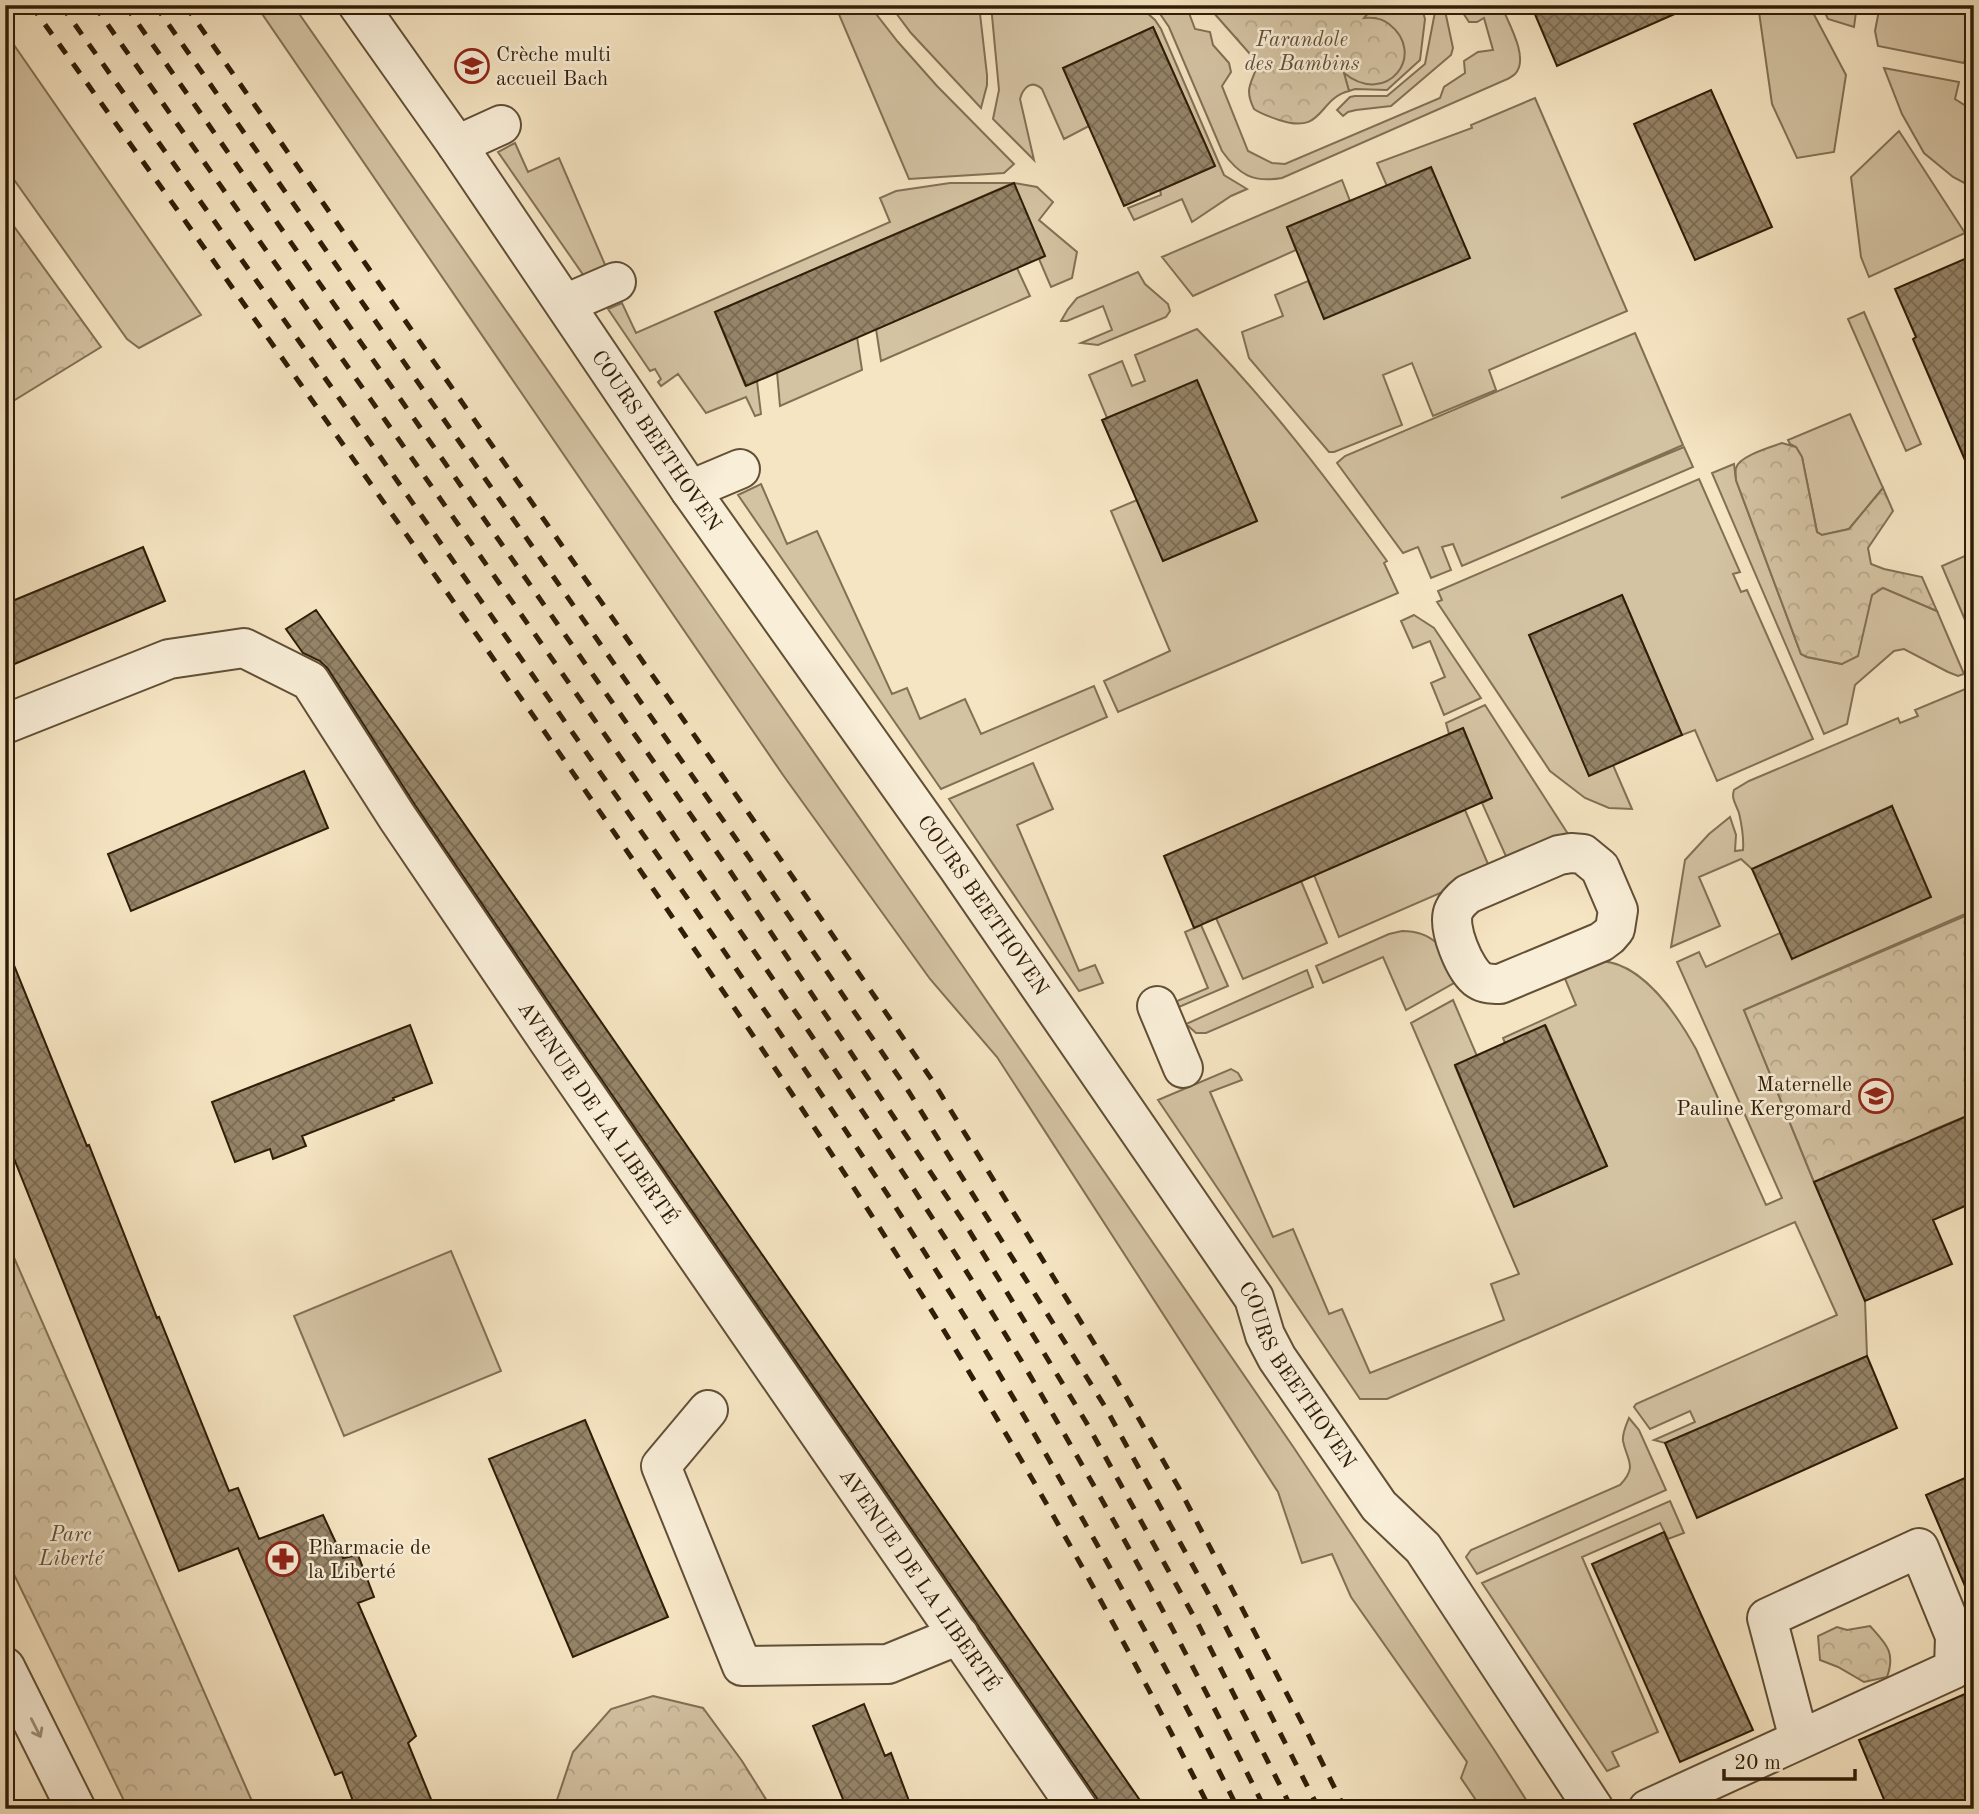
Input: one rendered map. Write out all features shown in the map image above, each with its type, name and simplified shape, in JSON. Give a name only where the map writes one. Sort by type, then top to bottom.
[{"type":"street","name":"COURS BEETHOVEN","points":[[358,5],[457,145],[691,489],[950,856],[1254,1297],[1265,1335],[1277,1358],[1379,1506],[1423,1548],[1594,1809]]},
{"type":"street","points":[[457,145],[501,125]]},
{"type":"street","points":[[565,304],[616,282]]},
{"type":"street","points":[[691,489],[740,469]]},
{"type":"street","name":"AVENUE DE LA LIBERTÉ","points":[[5,724],[169,659],[244,648],[310,681],[397,817],[512,987],[1078,1809]]},
{"type":"street","points":[[1157,1006],[1183,1068]]},
{"type":"street","points":[[708,1410],[660,1466],[742,1666],[888,1664],[959,1635]]},
{"type":"street","points":[[1648,1809],[1954,1669],[1955,1636],[1919,1548],[1767,1618],[1799,1739]]},
{"type":"street","points":[[5,1667],[76,1809]]},
{"type":"green space","points":[[256,5],[293,5],[962,965],[1294,1448],[1532,1809],[1482,1809],[1461,1778],[1467,1762],[1351,1597],[1332,1554],[1302,1563],[1278,1492],[997,1057],[930,979],[783,775]]},
{"type":"green space","points":[[835,5],[869,5],[937,86],[1014,164],[1004,173],[909,179]]},
{"type":"green space","points":[[890,5],[979,5],[987,75],[981,108],[911,33]]},
{"type":"green space","points":[[991,5],[1138,5],[1161,29],[1224,175],[1247,189],[1231,196],[1192,222],[1182,199],[1134,220],[1128,208],[1161,195],[1160,190],[1215,166],[1153,27],[1063,68],[1089,126],[1064,139],[1042,89],[1034,85],[1025,88],[1020,99],[1034,160],[993,119],[999,90]]},
{"type":"green space","points":[[1152,5],[1186,5],[1195,29],[1210,32],[1213,45],[1229,63],[1231,72],[1222,86],[1248,151],[1272,163],[1285,164],[1440,98],[1444,87],[1465,73],[1464,61],[1478,52],[1493,50],[1484,18],[1469,22],[1463,13],[1462,5],[1501,5],[1519,50],[1519,67],[1515,74],[1507,79],[1282,178],[1255,178],[1234,166],[1222,151],[1169,27]]},
{"type":"green space","name":"Farandole des Bambins","points":[[1213,5],[1375,5],[1364,18],[1383,20],[1400,36],[1404,49],[1403,62],[1397,73],[1387,81],[1375,84],[1360,82],[1344,73],[1349,91],[1331,101],[1313,120],[1294,123],[1279,120],[1254,109],[1249,90],[1258,63],[1213,12]]},
{"type":"green space","points":[[1375,5],[1408,5],[1423,12],[1425,19],[1420,60],[1387,90],[1349,91],[1343,71],[1375,18],[1362,18]]},
{"type":"green space","points":[[1758,5],[1809,5],[1846,75],[1834,152],[1797,158],[1772,104]]},
{"type":"green space","points":[[1821,5],[1857,5],[1854,27],[1828,19]]},
{"type":"green space","points":[[1880,5],[1974,5],[1974,21],[1964,63],[1878,46],[1875,31]]},
{"type":"green space","points":[[1431,6],[1444,6],[1453,48],[1451,55],[1391,106],[1356,110],[1343,116],[1337,110],[1350,97],[1387,96],[1425,64],[1435,12]]},
{"type":"green space","points":[[5,32],[201,315],[139,348],[127,339],[5,167]]},
{"type":"green space","points":[[1884,68],[1959,82],[1955,99],[1974,111],[1974,188],[1953,177],[1924,153],[1902,114]]},
{"type":"green space","points":[[1535,98],[1627,311],[1489,370],[1496,390],[1433,416],[1412,363],[1383,375],[1402,425],[1329,452],[1249,358],[1242,332],[1283,316],[1275,295],[1308,281],[1324,318],[1387,186],[1377,163],[1472,128],[1471,125]]},
{"type":"green space","points":[[1899,131],[1965,233],[1869,277],[1861,257],[1851,177]]},
{"type":"green space","points":[[515,143],[528,172],[559,158],[606,267],[584,276],[498,152]]},
{"type":"green space","points":[[1342,180],[1350,201],[1287,227],[1296,250],[1193,296],[1162,257]]},
{"type":"green space","points":[[950,183],[1013,183],[715,312],[745,385],[757,381],[761,414],[755,416],[746,397],[706,413],[678,374],[661,386],[658,382],[661,379],[655,369],[650,371],[608,309],[622,303],[636,333],[890,222],[880,198],[896,191]]},
{"type":"green space","points":[[1013,183],[1037,187],[1053,202],[1039,220],[1077,252],[1072,278],[1051,287],[1039,259],[1045,256]]},
{"type":"green space","points":[[5,214],[101,347],[5,406]]},
{"type":"green space","points":[[1017,268],[1030,296],[881,361],[876,329]]},
{"type":"green space","points":[[1138,272],[1145,284],[1168,304],[1170,311],[1166,317],[1098,345],[1081,343],[1112,330],[1103,306],[1061,321],[1077,298]]},
{"type":"green space","points":[[1864,312],[1921,444],[1906,451],[1848,319]]},
{"type":"green space","points":[[1197,329],[1273,413],[1342,501],[1387,561],[1384,563],[1398,593],[1118,712],[1104,681],[1170,651],[1111,511],[1137,500],[1163,561],[1257,521],[1197,381],[1107,418],[1089,375],[1122,361],[1132,386],[1145,381],[1135,355]]},
{"type":"green space","points":[[1635,333],[1683,445],[1561,498],[1684,447],[1693,467],[1462,566],[1453,544],[1442,547],[1451,570],[1431,578],[1418,547],[1403,553],[1337,463],[1345,456]]},
{"type":"green space","points":[[857,337],[862,370],[780,406],[777,372]]},
{"type":"green space","points":[[1850,414],[1883,488],[1849,529],[1822,535],[1817,532],[1802,457],[1788,440]]},
{"type":"green space","points":[[1782,443],[1796,447],[1802,457],[1817,532],[1822,535],[1849,529],[1883,488],[1893,511],[1868,548],[1871,564],[1922,577],[1937,611],[1883,588],[1872,595],[1858,656],[1842,664],[1801,654],[1736,480],[1738,464],[1756,452]]},
{"type":"green space","points":[[1734,464],[1736,480],[1801,654],[1842,664],[1872,595],[1883,587],[1937,611],[1964,674],[1958,676],[1948,672],[1904,649],[1894,651],[1855,685],[1847,724],[1824,734],[1712,473]]},
{"type":"green space","points":[[1699,479],[1740,572],[1733,574],[1741,592],[1747,590],[1813,739],[1717,781],[1695,730],[1682,735],[1622,595],[1530,635],[1613,765],[1632,809],[1609,808],[1585,798],[1550,771],[1437,602],[1442,600],[1438,591]]},
{"type":"green space","points":[[761,484],[787,544],[817,531],[892,694],[907,688],[920,719],[965,699],[981,734],[1094,686],[1107,717],[941,789],[738,495]]},
{"type":"green space","points":[[1974,552],[1974,641],[1942,566]]},
{"type":"green space","points":[[1414,615],[1434,628],[1481,698],[1444,715],[1431,683],[1445,677],[1430,641],[1413,648],[1401,621]]},
{"type":"green space","points":[[1970,687],[1974,695],[1974,933],[1965,914],[1744,1010],[1865,1301],[1867,1356],[1665,1443],[1654,1440],[1695,1422],[1690,1411],[1650,1429],[1634,1407],[1837,1315],[1795,1222],[1387,1399],[1360,1399],[1158,1100],[1231,1069],[1238,1073],[1242,1080],[1210,1092],[1273,1237],[1293,1229],[1329,1314],[1342,1309],[1370,1373],[1504,1320],[1491,1284],[1519,1274],[1411,1023],[1453,1000],[1477,1056],[1455,1066],[1514,1206],[1607,1166],[1546,1026],[1505,1043],[1503,1038],[1576,1005],[1563,974],[1587,962],[1605,961],[1622,966],[1638,976],[1666,1003],[1696,1049],[1766,1205],[1782,1198],[1677,962],[1699,952],[1706,967],[1780,933],[1792,959],[1891,806],[1752,869],[1741,859],[1699,877],[1720,926],[1671,947],[1685,860],[1709,834],[1730,817],[1736,835],[1735,851],[1743,850],[1742,827],[1733,799],[1734,790],[1749,781],[1898,718],[1900,723],[1918,716],[1915,710]]},
{"type":"green space","points":[[1485,705],[1570,837],[1509,863],[1482,803],[1492,798],[1463,728],[1449,734],[1446,723]]},
{"type":"green space","points":[[1033,763],[1053,809],[1017,825],[1079,971],[1095,965],[1103,983],[1079,991],[949,799]]},
{"type":"green space","points":[[1465,810],[1491,871],[1339,937],[1314,875]]},
{"type":"green space","points":[[1301,881],[1327,943],[1243,979],[1216,918]]},
{"type":"green space","name":"Maternelle Pauline Kergomard","points":[[1965,916],[1974,938],[1974,1113],[1930,1131],[1933,1142],[1900,1144],[1814,1182],[1744,1010]]},
{"type":"green space","points":[[1201,925],[1228,986],[1179,1007],[1177,1001],[1208,988],[1185,932]]},
{"type":"green space","points":[[1414,932],[1432,939],[1445,952],[1461,979],[1406,1010],[1383,957],[1323,983],[1316,966],[1389,934]]},
{"type":"green space","points":[[1307,970],[1313,987],[1206,1033],[1196,1033],[1186,1024]]},
{"type":"green space","name":"Parc Liberté","points":[[5,1237],[251,1799],[264,1809],[128,1809],[5,1556]]},
{"type":"green space","points":[[451,1251],[501,1371],[344,1436],[294,1316]]},
{"type":"green space","points":[[1629,1418],[1639,1430],[1666,1490],[1477,1574],[1466,1557],[1471,1550],[1620,1485],[1630,1468],[1623,1438]]},
{"type":"green space","points":[[1670,1501],[1684,1533],[1668,1539],[1660,1523],[1582,1557],[1658,1732],[1612,1752],[1619,1766],[1607,1771],[1482,1583]]},
{"type":"green space","points":[[1870,1626],[1885,1643],[1890,1655],[1887,1677],[1864,1682],[1820,1660],[1818,1636],[1837,1627],[1847,1630]]},
{"type":"green space","points":[[653,1696],[703,1708],[742,1761],[772,1809],[554,1809],[573,1752],[611,1709]]},
{"type":"building","points":[[1531,5],[1695,5],[1557,66]]},
{"type":"building","points":[[1153,27],[1215,166],[1124,206],[1063,68]]},
{"type":"building","points":[[1711,90],[1772,227],[1695,260],[1634,124]]},
{"type":"building","points":[[1431,167],[1470,258],[1324,319],[1287,227]]},
{"type":"building","points":[[1014,183],[1045,256],[746,386],[715,312]]},
{"type":"building","points":[[1974,255],[1974,481],[1913,339],[1916,337],[1895,289]]},
{"type":"building","points":[[1197,380],[1257,521],[1163,561],[1102,420]]},
{"type":"building","points":[[143,547],[165,601],[5,668],[5,604]]},
{"type":"building","points":[[1622,595],[1682,735],[1589,776],[1529,635]]},
{"type":"building","points":[[316,610],[1146,1809],[1101,1809],[1096,1797],[568,1031],[415,805],[328,669],[320,661],[303,653],[286,629]]},
{"type":"building","points":[[1463,728],[1492,798],[1194,928],[1164,856]]},
{"type":"building","points":[[304,771],[328,828],[131,911],[108,854]]},
{"type":"building","points":[[1892,806],[1931,897],[1792,959],[1752,869]]},
{"type":"building","points":[[5,948],[87,1146],[89,1145],[229,1491],[238,1488],[259,1539],[323,1515],[343,1558],[358,1555],[374,1597],[358,1603],[416,1736],[408,1743],[435,1809],[356,1809],[342,1772],[335,1775],[238,1548],[179,1571],[5,1136]]},
{"type":"building","points":[[410,1025],[432,1083],[302,1136],[306,1146],[273,1159],[270,1149],[235,1162],[212,1102]]},
{"type":"building","points":[[1545,1025],[1607,1166],[1514,1207],[1455,1065]]},
{"type":"building","points":[[1974,1113],[1974,1202],[1933,1220],[1952,1264],[1865,1301],[1814,1182]]},
{"type":"building","points":[[1867,1356],[1897,1428],[1697,1518],[1665,1443]]},
{"type":"building","points":[[585,1420],[668,1617],[573,1657],[489,1459]]},
{"type":"building","points":[[1974,1474],[1974,1607],[1926,1495]]},
{"type":"building","points":[[1664,1532],[1753,1730],[1680,1762],[1592,1564]]},
{"type":"building","points":[[1974,1690],[1974,1801],[1957,1809],[1888,1809],[1859,1740]]},
{"type":"building","points":[[864,1704],[885,1756],[891,1753],[912,1809],[847,1809],[813,1726]]},
{"type":"railway","points":[[31,5],[544,731],[819,1134],[907,1271],[1027,1469],[1139,1672],[1210,1809]]},
{"type":"railway","points":[[61,5],[531,672],[890,1198],[968,1321],[1039,1443],[1158,1655],[1238,1809]]},
{"type":"railway","points":[[94,5],[646,794],[932,1217],[1022,1362],[1148,1583],[1265,1809]]},
{"type":"railway","points":[[125,5],[730,871],[967,1227],[1086,1422],[1198,1624],[1292,1809]]},
{"type":"railway","points":[[155,5],[748,856],[909,1092],[1104,1405],[1214,1604],[1319,1809]]},
{"type":"railway","points":[[185,5],[932,1080],[1113,1374],[1180,1490],[1345,1809]]},
{"type":"place","name":"Crèche multi accueil Bach","points":[[472,66]]},
{"type":"place","name":"Maternelle Pauline Kergomard","points":[[1876,1096]]},
{"type":"place","name":"Pharmacie de la Liberté","points":[[283,1559]]}]
